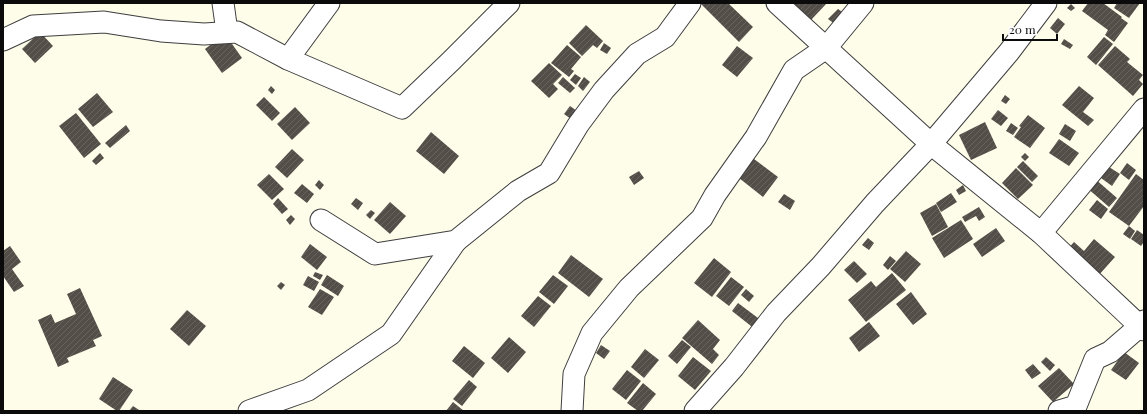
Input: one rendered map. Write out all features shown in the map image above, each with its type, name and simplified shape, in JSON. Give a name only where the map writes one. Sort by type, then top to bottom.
[{"type":"street","points":[[222,3],[227,32]]},
{"type":"street","points":[[288,59],[329,3]]},
{"type":"street","points":[[3,40],[32,26],[104,22],[161,31],[204,34],[237,32],[288,59],[402,108],[509,3]]},
{"type":"street","points":[[249,411],[308,390],[391,334],[456,242],[518,191],[549,173],[578,125],[604,90],[637,54],[665,37],[690,3]]},
{"type":"street","points":[[777,3],[931,144],[1041,233],[1143,326],[1110,352],[1095,359],[1076,406],[1059,411]]},
{"type":"street","points":[[572,411],[574,374],[592,333],[629,288],[702,218],[715,195],[756,137],[794,70],[826,48],[864,3]]},
{"type":"street","points":[[695,411],[734,367],[776,313],[821,266],[875,203],[931,144],[1009,52],[1046,3]]},
{"type":"street","points":[[1041,233],[1144,109]]},
{"type":"street","points":[[321,220],[375,254],[456,242]]},
{"type":"building","points":[[700,3],[728,3],[753,27],[739,42]]},
{"type":"building","points":[[793,3],[827,3],[811,20]]},
{"type":"building","points":[[1088,3],[1103,3],[1128,23],[1114,42],[1105,35],[1108,30],[1082,11]]},
{"type":"building","points":[[1117,3],[1140,3],[1129,18],[1114,8]]},
{"type":"building","points":[[1071,4],[1075,8],[1071,11],[1067,8]]},
{"type":"building","points":[[838,9],[845,14],[836,25],[828,19]]},
{"type":"building","points":[[1058,18],[1065,24],[1057,34],[1050,28]]},
{"type":"building","points":[[586,25],[603,41],[597,48],[593,45],[582,56],[569,43]]},
{"type":"building","points":[[40,32],[53,46],[35,63],[22,49]]},
{"type":"building","points":[[225,34],[242,58],[222,73],[205,49]]},
{"type":"building","points":[[1104,37],[1113,44],[1096,65],[1087,57]]},
{"type":"building","points":[[1064,39],[1073,45],[1070,49],[1061,44]]},
{"type":"building","points":[[604,43],[611,48],[607,54],[600,50]]},
{"type":"building","points":[[567,45],[581,57],[571,69],[574,71],[569,77],[551,63]]},
{"type":"building","points":[[737,46],[753,58],[737,77],[722,65]]},
{"type":"building","points":[[1115,46],[1130,59],[1127,62],[1143,75],[1139,80],[1143,84],[1133,96],[1098,65]]},
{"type":"building","points":[[549,63],[562,75],[553,84],[558,89],[549,98],[531,81]]},
{"type":"building","points":[[575,74],[581,78],[576,85],[570,80]]},
{"type":"building","points":[[563,77],[575,88],[570,93],[558,83]]},
{"type":"building","points":[[584,77],[590,82],[583,91],[578,86]]},
{"type":"building","points":[[271,86],[275,90],[272,94],[268,90]]},
{"type":"building","points":[[1079,86],[1094,98],[1083,112],[1094,120],[1088,126],[1062,105]]},
{"type":"building","points":[[97,93],[113,112],[93,127],[78,109]]},
{"type":"building","points":[[1005,95],[1010,99],[1006,104],[1001,101]]},
{"type":"building","points":[[264,97],[280,113],[272,121],[256,105]]},
{"type":"building","points":[[570,106],[577,111],[571,119],[564,114]]},
{"type":"building","points":[[295,107],[310,123],[292,140],[277,124]]},
{"type":"building","points":[[998,110],[1008,118],[1001,126],[991,119]]},
{"type":"building","points":[[76,113],[101,144],[84,158],[59,126]]},
{"type":"building","points":[[1028,115],[1045,128],[1030,148],[1014,137],[1021,127],[1019,126]]},
{"type":"building","points":[[985,122],[997,148],[971,160],[959,135]]},
{"type":"building","points":[[1011,123],[1018,128],[1013,135],[1006,131]]},
{"type":"building","points":[[1065,124],[1076,131],[1070,141],[1059,134]]},
{"type":"building","points":[[126,125],[130,131],[110,148],[105,143]]},
{"type":"building","points":[[431,132],[459,156],[444,174],[416,151]]},
{"type":"building","points":[[1059,139],[1079,153],[1069,166],[1049,153]]},
{"type":"building","points":[[292,149],[304,160],[287,178],[275,167]]},
{"type":"building","points":[[100,153],[104,158],[96,165],[92,161]]},
{"type":"building","points":[[1025,153],[1029,157],[1025,161],[1021,157]]},
{"type":"building","points":[[754,159],[778,177],[763,197],[739,178]]},
{"type":"building","points":[[1023,161],[1038,176],[1032,182],[1017,167]]},
{"type":"building","points":[[1127,163],[1136,170],[1129,180],[1120,173]]},
{"type":"building","points":[[1109,167],[1120,174],[1112,186],[1101,178]]},
{"type":"building","points":[[1016,168],[1033,185],[1018,199],[1002,183]]},
{"type":"building","points":[[639,171],[644,178],[634,185],[629,177]]},
{"type":"building","points":[[269,174],[284,189],[272,200],[257,185]]},
{"type":"building","points":[[1136,174],[1144,180],[1144,206],[1129,226],[1109,212]]},
{"type":"building","points":[[1094,178],[1117,198],[1109,207],[1086,187]]},
{"type":"building","points":[[319,180],[324,185],[320,190],[315,185]]},
{"type":"building","points":[[302,184],[314,194],[307,203],[294,193]]},
{"type":"building","points":[[963,185],[966,191],[959,195],[956,190]]},
{"type":"building","points":[[951,193],[957,202],[941,212],[936,203]]},
{"type":"building","points":[[784,194],[795,201],[790,210],[778,202]]},
{"type":"building","points":[[278,198],[288,209],[282,214],[273,204]]},
{"type":"building","points":[[356,198],[363,203],[358,210],[351,204]]},
{"type":"building","points":[[1097,200],[1108,209],[1101,219],[1089,210]]},
{"type":"building","points":[[390,202],[406,216],[390,234],[374,220]]},
{"type":"building","points":[[936,204],[948,227],[932,236],[920,213]]},
{"type":"building","points":[[979,207],[985,217],[979,221],[976,216],[965,222],[962,217]]},
{"type":"building","points":[[371,210],[375,213],[370,219],[366,215]]},
{"type":"building","points":[[291,215],[295,219],[290,225],[286,220]]},
{"type":"building","points":[[961,220],[973,239],[944,258],[932,238]]},
{"type":"building","points":[[1129,226],[1135,231],[1130,239],[1123,234]]},
{"type":"building","points":[[996,228],[1005,241],[982,257],[973,244]]},
{"type":"building","points":[[1137,230],[1144,235],[1144,242],[1141,246],[1131,239]]},
{"type":"building","points":[[868,238],[874,243],[869,250],[862,245]]},
{"type":"building","points":[[1094,239],[1115,257],[1098,276],[1067,250],[1074,242],[1084,251]]},
{"type":"building","points":[[310,244],[327,257],[317,270],[301,257]]},
{"type":"building","points":[[10,246],[21,262],[12,269],[24,286],[14,292],[3,276],[3,251]]},
{"type":"building","points":[[906,251],[921,264],[905,282],[890,269]]},
{"type":"building","points":[[571,255],[603,279],[589,297],[558,273]]},
{"type":"building","points":[[890,256],[896,261],[888,270],[883,265]]},
{"type":"building","points":[[714,258],[731,272],[712,297],[694,283]]},
{"type":"building","points":[[854,261],[867,274],[857,283],[844,270]]},
{"type":"building","points":[[315,272],[323,275],[320,280],[313,276]]},
{"type":"building","points":[[892,273],[906,290],[866,322],[848,300],[871,281],[876,287]]},
{"type":"building","points":[[327,275],[344,286],[338,296],[321,285]]},
{"type":"building","points":[[553,275],[568,286],[554,304],[539,292]]},
{"type":"building","points":[[308,276],[319,282],[314,291],[303,285]]},
{"type":"building","points":[[731,277],[744,287],[729,306],[716,296]]},
{"type":"building","points":[[281,282],[285,285],[281,290],[277,286]]},
{"type":"building","points":[[80,288],[102,336],[93,340],[96,346],[67,358],[69,362],[58,367],[38,320],[51,314],[55,323],[76,314],[67,294]]},
{"type":"building","points":[[320,289],[334,297],[322,315],[308,307]]},
{"type":"building","points":[[746,289],[754,296],[749,302],[741,295]]},
{"type":"building","points":[[911,292],[927,314],[913,325],[896,304]]},
{"type":"building","points":[[538,296],[551,306],[534,327],[521,316]]},
{"type":"building","points":[[738,303],[762,321],[756,330],[732,311]]},
{"type":"building","points":[[187,310],[206,326],[189,346],[170,329]]},
{"type":"building","points":[[698,320],[720,340],[713,349],[719,355],[712,364],[682,338]]},
{"type":"building","points":[[869,322],[880,336],[859,352],[849,338]]},
{"type":"building","points":[[509,337],[526,352],[508,373],[491,358]]},
{"type":"building","points":[[682,340],[691,347],[677,364],[668,356]]},
{"type":"building","points":[[601,345],[610,351],[604,359],[596,353]]},
{"type":"building","points":[[464,346],[485,363],[473,378],[452,361]]},
{"type":"building","points":[[645,349],[659,360],[644,378],[631,367]]},
{"type":"building","points":[[1124,352],[1139,363],[1126,380],[1111,370]]},
{"type":"building","points":[[693,357],[711,371],[695,390],[678,376]]},
{"type":"building","points":[[1046,357],[1055,365],[1050,371],[1041,362]]},
{"type":"building","points":[[1033,364],[1041,373],[1032,379],[1025,370]]},
{"type":"building","points":[[1059,368],[1074,384],[1053,402],[1038,386]]},
{"type":"building","points":[[627,370],[641,381],[626,400],[612,389]]},
{"type":"building","points":[[113,377],[133,390],[119,411],[99,399]]},
{"type":"building","points":[[469,380],[477,387],[462,406],[453,399]]},
{"type":"building","points":[[643,383],[656,394],[642,411],[638,411],[627,403]]},
{"type":"building","points":[[453,402],[464,411],[446,411]]},
{"type":"building","points":[[133,406],[139,410],[129,411]]}]
